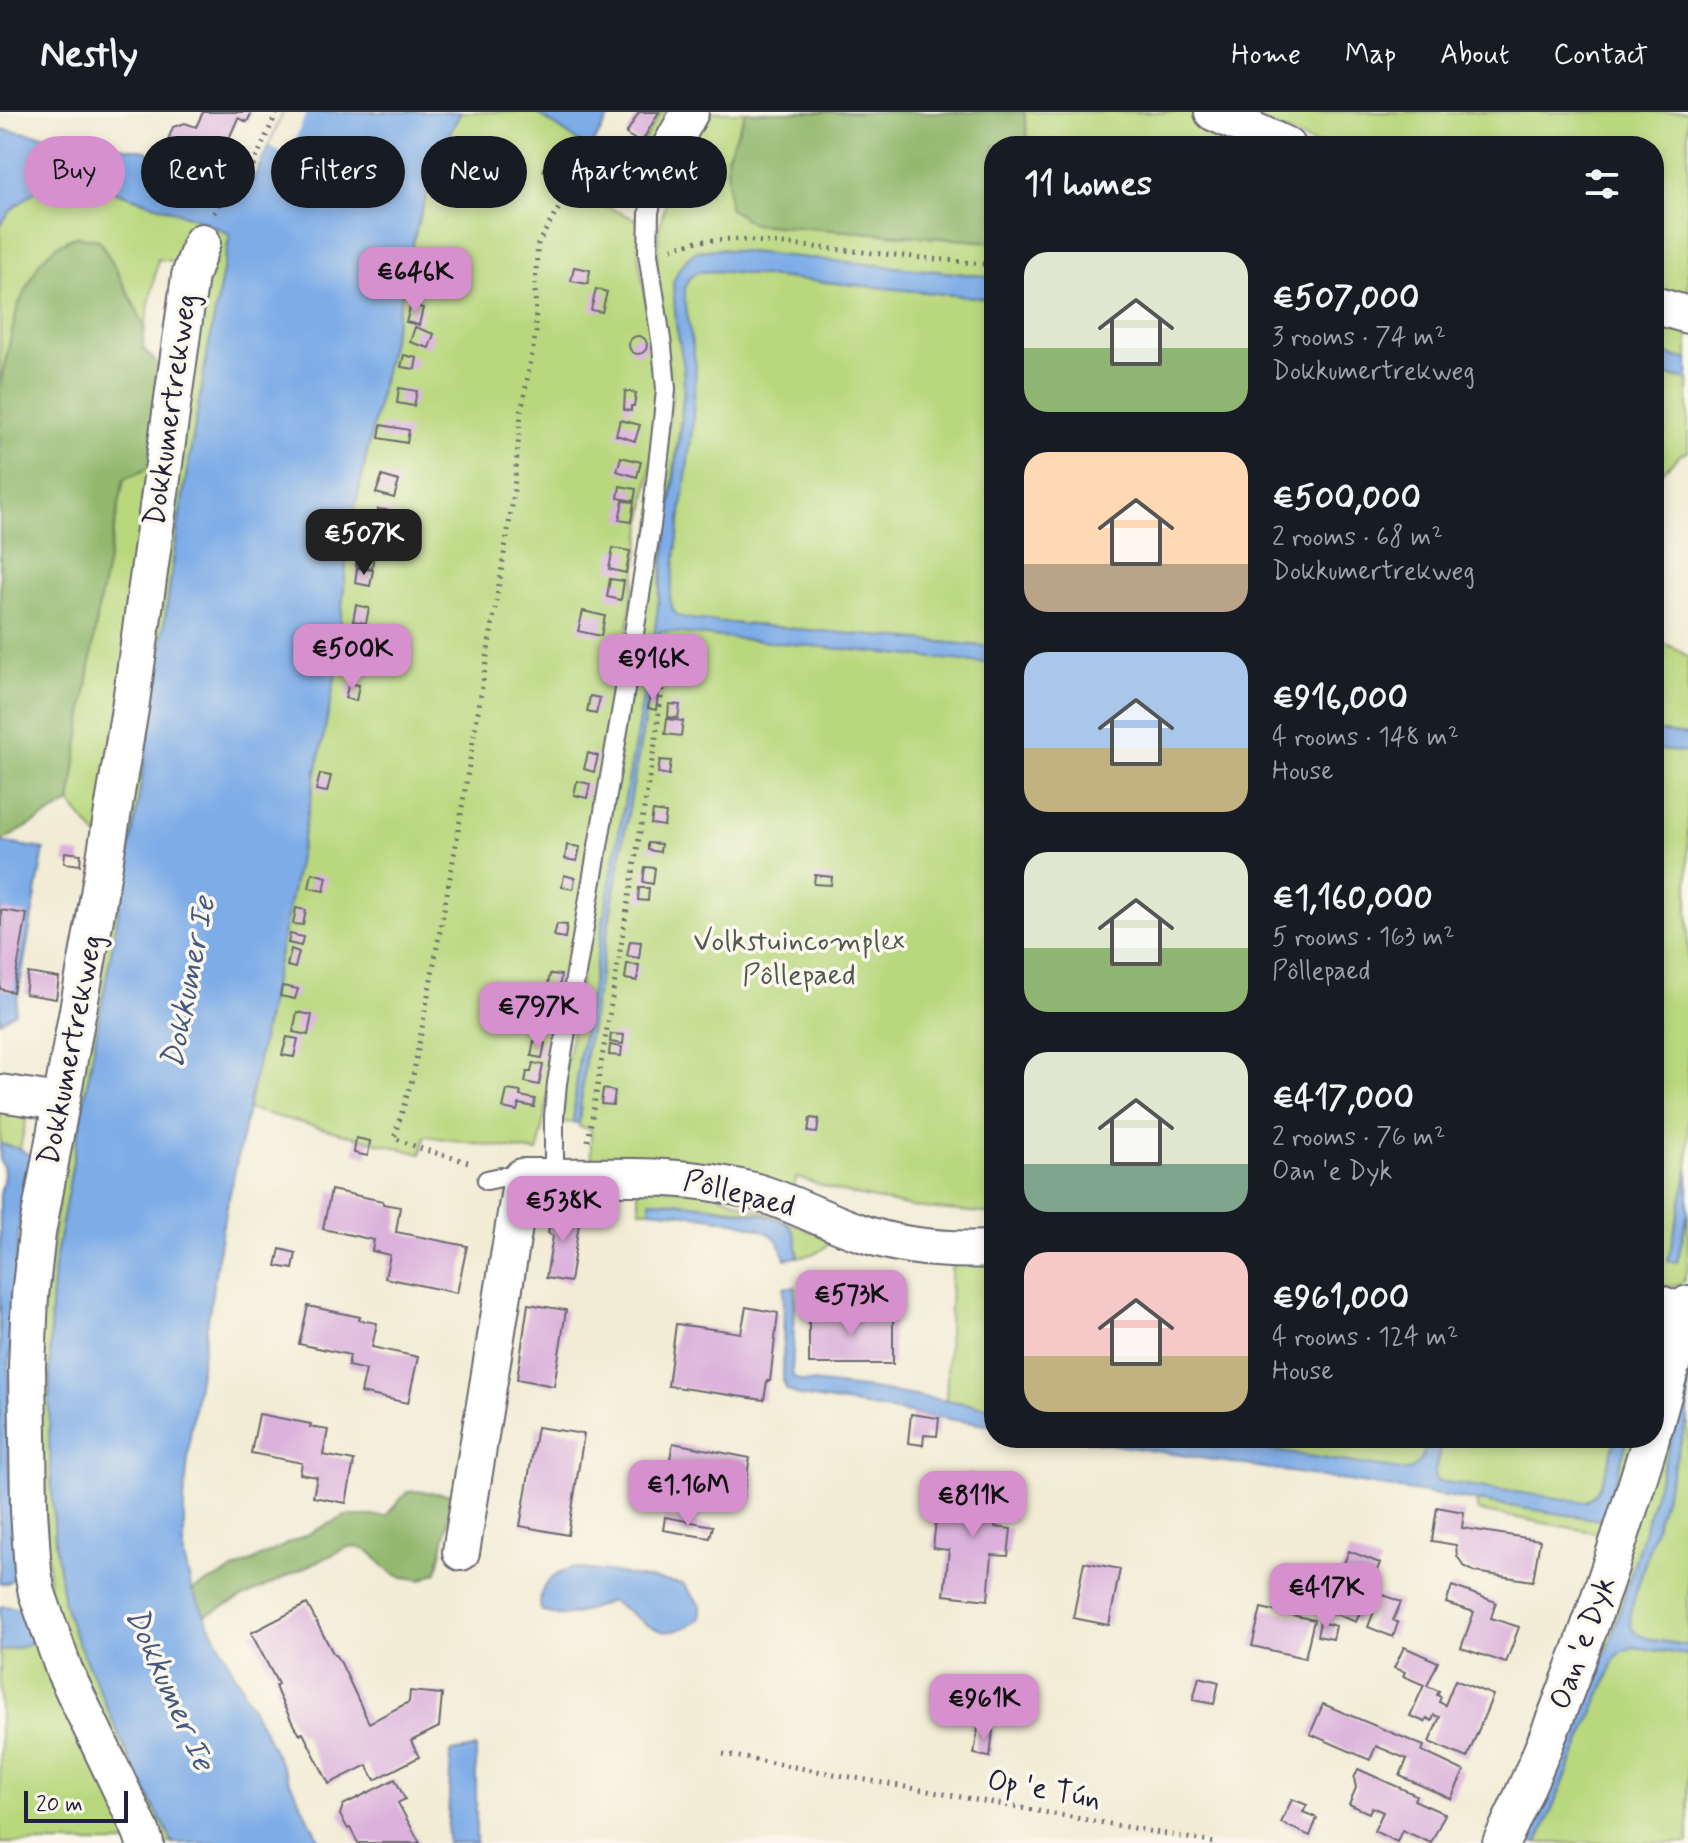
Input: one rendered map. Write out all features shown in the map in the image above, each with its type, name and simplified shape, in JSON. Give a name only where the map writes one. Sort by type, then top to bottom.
[{"type":"street","points":[[677,136],[690,112]]},
{"type":"street","points":[[1213,112],[1265,136]]},
{"type":"street","name":"Dokkumertrekweg","points":[[145,1843],[64,1670],[37,1593],[33,1572],[27,1457],[30,1296],[37,1233],[130,709],[190,276],[202,242]]},
{"type":"street","points":[[1664,308],[1688,315]]},
{"type":"street","points":[[0,1093],[60,1102]]},
{"type":"street","name":"Pôllepaed","points":[[521,1178],[667,1177],[715,1183],[755,1191],[856,1232],[884,1240],[918,1247],[984,1249]]},
{"type":"street","points":[[461,1552],[521,1178]]},
{"type":"street","points":[[1664,1373],[1676,1306]]},
{"type":"street","name":"Oan 'e Dyk","points":[[1501,1843],[1563,1701],[1648,1448]]},
{"type":"lane","points":[[521,1178],[554,1116],[651,526],[666,389],[648,254],[650,208]]},
{"type":"path","points":[[255,161],[277,112]]},
{"type":"path","points":[[521,1178],[394,1138],[413,1076],[513,500],[521,413],[536,332],[538,243],[558,208]]},
{"type":"path","points":[[648,254],[698,241],[733,239],[984,264]]},
{"type":"path","points":[[589,1128],[594,1115],[656,737],[668,641]]},
{"type":"path","name":"Op 'e Tún","points":[[723,1754],[1215,1843]]},
{"type":"green space","points":[[461,112],[535,112],[571,136],[543,136],[543,208],[609,208],[636,219],[641,226],[638,256],[656,354],[655,437],[618,696],[538,1152],[425,1136],[421,1154],[248,1109],[335,679],[349,535],[423,208],[527,208],[527,136],[448,136]]},
{"type":"green space","points":[[661,112],[674,112],[659,136],[647,136]]},
{"type":"green space","points":[[706,112],[746,112],[727,157],[727,136],[695,136]]},
{"type":"green space","points":[[746,112],[1024,112],[1028,136],[984,136],[984,241],[753,224],[729,208],[727,157]]},
{"type":"green space","points":[[1024,112],[1189,112],[1235,136],[1028,136]]},
{"type":"green space","points":[[1239,112],[1688,112],[1688,301],[1664,294],[1664,136],[1297,136]]},
{"type":"green space","points":[[727,157],[753,224],[984,241],[984,276],[717,249],[697,251],[680,267],[673,282],[684,388],[655,630],[579,1058],[573,1123],[563,1122],[563,1088],[672,399],[656,281],[659,228],[664,208],[727,208]]},
{"type":"green space","points":[[125,195],[141,200],[141,208],[165,208],[198,219],[186,263],[158,259],[145,327],[99,240],[18,306],[0,384],[0,226],[11,210],[24,200],[24,208],[125,208]]},
{"type":"green space","points":[[215,227],[230,234],[179,520],[133,832],[54,1267],[51,1306],[49,1440],[55,1541],[64,1604],[133,1766],[173,1843],[154,1843],[50,1604],[36,1345],[209,241]]},
{"type":"green space","points":[[76,236],[99,240],[145,327],[143,348],[168,375],[156,465],[124,479],[98,610],[70,803],[0,842],[0,384],[18,306],[40,261],[58,245]]},
{"type":"green space","points":[[716,271],[984,298],[984,646],[698,620],[675,613],[670,597],[692,430],[696,367],[685,288],[689,278],[697,272]]},
{"type":"green space","points":[[1664,322],[1688,329],[1688,360],[1664,354]]},
{"type":"green space","points":[[1664,375],[1688,380],[1688,452],[1681,454],[1664,470]]},
{"type":"green space","points":[[156,465],[100,840],[70,803],[98,610],[124,479]]},
{"type":"green space","name":"Volkstuincomplex Pôllepaed","points":[[660,630],[984,663],[984,1213],[911,1207],[838,1191],[797,1177],[791,1196],[599,1167],[591,1155],[591,1129],[579,1127],[585,1059]]},
{"type":"green space","points":[[1664,644],[1688,657],[1688,735],[1664,732]]},
{"type":"green space","points":[[1664,750],[1688,753],[1688,1170],[1668,1260],[1677,1262],[1688,1213],[1688,1266],[1683,1282],[1664,1285]]},
{"type":"green space","points":[[0,1106],[26,1121],[20,1149],[0,1144]]},
{"type":"green space","points":[[637,1185],[710,1191],[830,1239],[821,1250],[798,1257],[791,1230],[776,1218],[721,1207],[650,1200],[650,1210],[640,1210]]},
{"type":"green space","points":[[952,1258],[984,1258],[984,1406],[946,1400]]},
{"type":"green space","points":[[1688,1344],[1688,1384],[1612,1637],[1529,1842],[1511,1843],[1651,1448],[1664,1448],[1664,1412]]},
{"type":"green space","points":[[1688,1418],[1688,1645],[1640,1635],[1630,1622],[1632,1606]]},
{"type":"green space","points":[[1255,1448],[1425,1448],[1420,1462],[1408,1471]]},
{"type":"green space","points":[[1440,1448],[1613,1448],[1597,1492],[1585,1502],[1437,1481],[1434,1477]]},
{"type":"green space","points":[[1625,1448],[1637,1448],[1610,1535],[1478,1511],[1476,1501],[1600,1520],[1604,1517]]},
{"type":"green space","points":[[407,1492],[454,1495],[437,1572],[422,1580],[401,1576],[388,1570],[371,1553],[348,1547],[204,1616],[192,1590],[345,1516],[386,1516]]},
{"type":"green space","points":[[33,1638],[60,1705],[130,1832],[132,1843],[0,1843],[0,1651],[26,1646]]},
{"type":"green space","points":[[1633,1647],[1688,1655],[1688,1843],[1538,1843],[1616,1657]]},
{"type":"water","name":"Dokkumer Ie","points":[[284,112],[461,112],[448,136],[421,136],[423,208],[349,535],[335,679],[222,1229],[190,1436],[184,1502],[184,1557],[192,1590],[321,1843],[173,1843],[133,1766],[64,1604],[55,1541],[49,1440],[51,1306],[54,1267],[133,832],[179,520],[230,234],[165,208],[255,208],[255,175],[271,140],[271,208],[405,208],[405,136],[273,136]]},
{"type":"water","points":[[535,112],[612,112],[598,136],[571,136]]},
{"type":"water","points":[[0,129],[46,136],[24,136],[24,200],[11,210],[0,226]]},
{"type":"water","points":[[125,148],[141,150],[141,200],[125,195]]},
{"type":"water","points":[[717,249],[984,276],[984,298],[716,271],[697,272],[689,278],[685,302],[696,367],[692,430],[670,597],[675,613],[698,620],[984,646],[984,663],[660,631],[585,1059],[579,1123],[573,1123],[579,1058],[655,630],[681,425],[683,362],[673,282],[680,267],[697,251]]},
{"type":"water","points":[[1664,354],[1688,360],[1688,380],[1664,375]]},
{"type":"water","points":[[1664,732],[1688,735],[1688,753],[1664,750]]},
{"type":"water","points":[[0,842],[44,849],[15,1012],[0,1022]]},
{"type":"water","points":[[0,1144],[20,1149],[32,1157],[20,1217],[9,1370],[8,1455],[18,1576],[7,1583],[0,1583],[0,1196],[4,1173]]},
{"type":"water","points":[[1688,1170],[1688,1213],[1677,1262],[1668,1261]]},
{"type":"water","points":[[650,1200],[716,1207],[779,1219],[786,1223],[796,1238],[798,1257],[785,1259],[776,1239],[764,1231],[715,1218],[650,1210]]},
{"type":"water","points":[[784,1287],[796,1287],[794,1378],[984,1406],[984,1424],[800,1396],[787,1390],[783,1380]]},
{"type":"water","points":[[1688,1384],[1688,1418],[1632,1606],[1630,1622],[1640,1635],[1688,1645],[1688,1655],[1633,1647],[1616,1657],[1538,1843],[1528,1843],[1612,1637]]},
{"type":"water","points":[[1136,1448],[1254,1448],[1407,1471],[1420,1462],[1425,1448],[1440,1448],[1434,1476],[1437,1481],[1585,1502],[1597,1492],[1613,1448],[1625,1448],[1604,1517],[1600,1520]]},
{"type":"water","points":[[571,1568],[683,1584],[701,1606],[701,1618],[686,1627],[663,1631],[644,1623],[611,1601],[568,1615],[541,1610],[543,1588],[557,1574]]},
{"type":"water","points":[[2,1606],[23,1610],[30,1617],[33,1638],[26,1646],[0,1651]]},
{"type":"water","points":[[476,1748],[476,1843],[447,1843],[451,1752]]},
{"type":"pier","points":[[284,112],[307,112],[296,136],[273,136]]},
{"type":"building","points":[[203,112],[252,112],[247,122],[238,118],[230,136],[170,136],[173,127],[185,123],[196,127]]},
{"type":"building","points":[[639,112],[659,112],[645,136],[626,134]]},
{"type":"building","points":[[574,267],[590,270],[588,284],[571,281]]},
{"type":"building","points":[[596,289],[607,292],[602,312],[591,310]]},
{"type":"building","points":[[411,305],[423,308],[419,325],[406,322]]},
{"type":"building","points":[[415,327],[434,334],[429,348],[410,342]]},
{"type":"building","points":[[638,336],[647,345],[638,354],[629,345]]},
{"type":"building","points":[[404,355],[417,358],[415,369],[401,367]]},
{"type":"building","points":[[399,388],[417,391],[414,406],[397,403]]},
{"type":"building","points":[[625,391],[636,393],[631,411],[624,410]]},
{"type":"building","points":[[620,420],[640,425],[635,441],[616,435]]},
{"type":"building","points":[[381,425],[409,430],[407,443],[379,438]]},
{"type":"building","points":[[621,457],[641,462],[637,477],[617,471]]},
{"type":"building","points":[[382,476],[399,481],[394,498],[376,493]]},
{"type":"building","points":[[620,486],[636,489],[634,501],[618,498]]},
{"type":"building","points":[[623,501],[634,502],[631,522],[619,520]]},
{"type":"building","points":[[378,509],[393,511],[390,527],[376,524]]},
{"type":"building","points":[[366,531],[373,537],[372,547],[362,551],[355,544],[356,535]]},
{"type":"building","points":[[613,548],[630,551],[626,573],[609,569]]},
{"type":"building","points":[[358,550],[374,552],[372,568],[356,566]]},
{"type":"building","points":[[357,568],[373,570],[370,586],[355,583]]},
{"type":"building","points":[[610,579],[624,581],[621,600],[607,597]]},
{"type":"building","points":[[356,605],[369,608],[366,623],[353,621]]},
{"type":"building","points":[[583,611],[605,616],[601,636],[578,631]]},
{"type":"building","points":[[346,637],[356,638],[355,652],[344,651]]},
{"type":"building","points":[[676,655],[689,657],[687,672],[674,671]]},
{"type":"building","points":[[349,683],[359,685],[356,701],[345,698]]},
{"type":"building","points":[[650,694],[658,695],[656,710],[648,708]]},
{"type":"building","points":[[590,696],[600,698],[596,714],[587,712]]},
{"type":"building","points":[[669,704],[680,705],[678,718],[668,717]]},
{"type":"building","points":[[667,719],[683,721],[681,736],[665,734]]},
{"type":"building","points":[[588,753],[598,756],[594,772],[584,769]]},
{"type":"building","points":[[660,760],[671,761],[669,775],[658,773]]},
{"type":"building","points":[[320,774],[331,776],[327,792],[316,790]]},
{"type":"building","points":[[577,781],[590,784],[587,798],[574,795]]},
{"type":"building","points":[[653,811],[666,813],[664,826],[651,824]]},
{"type":"building","points":[[648,843],[661,844],[660,852],[648,850]]},
{"type":"building","points":[[567,845],[580,847],[577,861],[565,859]]},
{"type":"building","points":[[65,852],[81,854],[80,865],[64,863]]},
{"type":"building","points":[[645,867],[655,868],[653,884],[643,882]]},
{"type":"building","points":[[312,873],[327,877],[324,891],[309,888]]},
{"type":"building","points":[[564,875],[575,878],[573,889],[562,887]]},
{"type":"building","points":[[815,875],[832,877],[831,885],[814,884]]},
{"type":"building","points":[[639,888],[649,888],[648,901],[638,900]]},
{"type":"building","points":[[296,908],[306,910],[303,925],[293,924]]},
{"type":"building","points":[[1,910],[27,914],[13,992],[0,989]]},
{"type":"building","points":[[557,924],[567,925],[565,938],[554,936]]},
{"type":"building","points":[[290,934],[303,937],[301,946],[288,943]]},
{"type":"building","points":[[630,941],[641,942],[639,958],[627,956]]},
{"type":"building","points":[[291,949],[299,952],[295,968],[287,966]]},
{"type":"building","points":[[627,964],[639,965],[637,981],[625,979]]},
{"type":"building","points":[[28,973],[59,978],[56,999],[25,994]]},
{"type":"building","points":[[550,974],[561,975],[559,992],[547,990]]},
{"type":"building","points":[[282,986],[298,989],[295,999],[280,996]]},
{"type":"building","points":[[530,1009],[550,1013],[546,1029],[526,1024]]},
{"type":"building","points":[[297,1012],[312,1015],[308,1035],[293,1032]]},
{"type":"building","points":[[611,1034],[624,1035],[623,1044],[610,1042]]},
{"type":"building","points":[[287,1037],[298,1039],[294,1057],[282,1055]]},
{"type":"building","points":[[534,1041],[545,1043],[542,1058],[531,1056]]},
{"type":"building","points":[[610,1045],[622,1047],[621,1056],[609,1055]]},
{"type":"building","points":[[533,1063],[543,1065],[539,1085],[525,1082]]},
{"type":"building","points":[[603,1089],[615,1091],[613,1105],[601,1104]]},
{"type":"building","points":[[507,1090],[535,1099],[534,1107],[519,1104],[517,1111],[503,1108]]},
{"type":"building","points":[[810,1118],[819,1119],[817,1133],[808,1132]]},
{"type":"building","points":[[356,1138],[370,1141],[368,1156],[354,1153]]},
{"type":"building","points":[[331,1190],[400,1207],[396,1232],[467,1246],[457,1293],[385,1278],[390,1255],[372,1251],[374,1240],[323,1229]]},
{"type":"building","points":[[558,1208],[581,1211],[570,1282],[546,1278],[553,1236],[548,1233],[550,1221],[556,1221]]},
{"type":"building","points":[[280,1249],[296,1253],[293,1269],[276,1266]]},
{"type":"building","points":[[528,1304],[566,1310],[554,1386],[517,1379]]},
{"type":"building","points":[[308,1306],[377,1323],[372,1347],[418,1357],[408,1403],[361,1393],[366,1370],[348,1366],[350,1355],[299,1344]]},
{"type":"building","points":[[746,1307],[778,1313],[770,1381],[767,1381],[764,1400],[668,1386],[676,1324],[741,1333]]},
{"type":"building","points":[[809,1312],[893,1312],[893,1364],[809,1364]]},
{"type":"building","points":[[259,1414],[328,1430],[323,1455],[354,1461],[346,1503],[313,1497],[317,1477],[300,1474],[302,1463],[251,1453]]},
{"type":"building","points":[[911,1414],[939,1418],[937,1436],[924,1435],[923,1445],[908,1443]]},
{"type":"building","points":[[537,1427],[584,1434],[568,1535],[520,1526]]},
{"type":"building","points":[[673,1443],[750,1458],[743,1498],[665,1484]]},
{"type":"building","points":[[966,1473],[1001,1477],[995,1527],[1011,1529],[1008,1556],[992,1555],[988,1600],[944,1595],[949,1550],[933,1548],[936,1520],[961,1523]]},
{"type":"building","points":[[1437,1507],[1464,1512],[1462,1528],[1540,1540],[1533,1581],[1475,1572],[1464,1566],[1457,1556],[1456,1545],[1432,1541]]},
{"type":"building","points":[[665,1517],[713,1526],[710,1538],[663,1530]]},
{"type":"building","points":[[1349,1551],[1380,1563],[1356,1622],[1325,1610]]},
{"type":"building","points":[[1084,1562],[1120,1569],[1109,1625],[1073,1618]]},
{"type":"building","points":[[1452,1586],[1496,1602],[1491,1618],[1519,1627],[1506,1663],[1461,1648],[1474,1612],[1446,1603]]},
{"type":"building","points":[[1381,1594],[1401,1602],[1393,1620],[1398,1623],[1393,1637],[1368,1627]]},
{"type":"building","points":[[307,1604],[341,1663],[369,1723],[409,1702],[410,1691],[442,1694],[439,1727],[411,1741],[419,1757],[375,1780],[367,1765],[329,1784],[303,1733],[300,1734],[294,1726],[275,1686],[278,1684],[251,1633]]},
{"type":"building","points":[[1261,1608],[1314,1620],[1305,1658],[1252,1646]]},
{"type":"building","points":[[1320,1622],[1336,1626],[1333,1639],[1317,1636]]},
{"type":"building","points":[[1404,1647],[1438,1662],[1427,1686],[1439,1691],[1439,1702],[1445,1705],[1455,1680],[1493,1695],[1467,1758],[1429,1742],[1440,1717],[1434,1715],[1432,1721],[1427,1718],[1425,1722],[1410,1716],[1424,1685],[1403,1676],[1405,1672],[1394,1668]]},
{"type":"building","points":[[1199,1677],[1219,1682],[1214,1704],[1193,1700]]},
{"type":"building","points":[[1323,1704],[1424,1746],[1422,1751],[1464,1771],[1451,1799],[1400,1776],[1407,1759],[1376,1746],[1370,1760],[1310,1734]]},
{"type":"building","points":[[978,1728],[993,1730],[990,1757],[974,1754]]},
{"type":"building","points":[[1358,1769],[1416,1795],[1414,1800],[1445,1814],[1431,1843],[1402,1830],[1397,1842],[1374,1831],[1383,1812],[1372,1807],[1369,1813],[1349,1804],[1356,1788],[1354,1778]]},
{"type":"building","points":[[395,1779],[405,1799],[398,1803],[420,1843],[358,1843],[340,1815],[343,1805]]},
{"type":"building","points":[[1292,1799],[1307,1805],[1303,1812],[1317,1818],[1310,1836],[1281,1823]]}]
